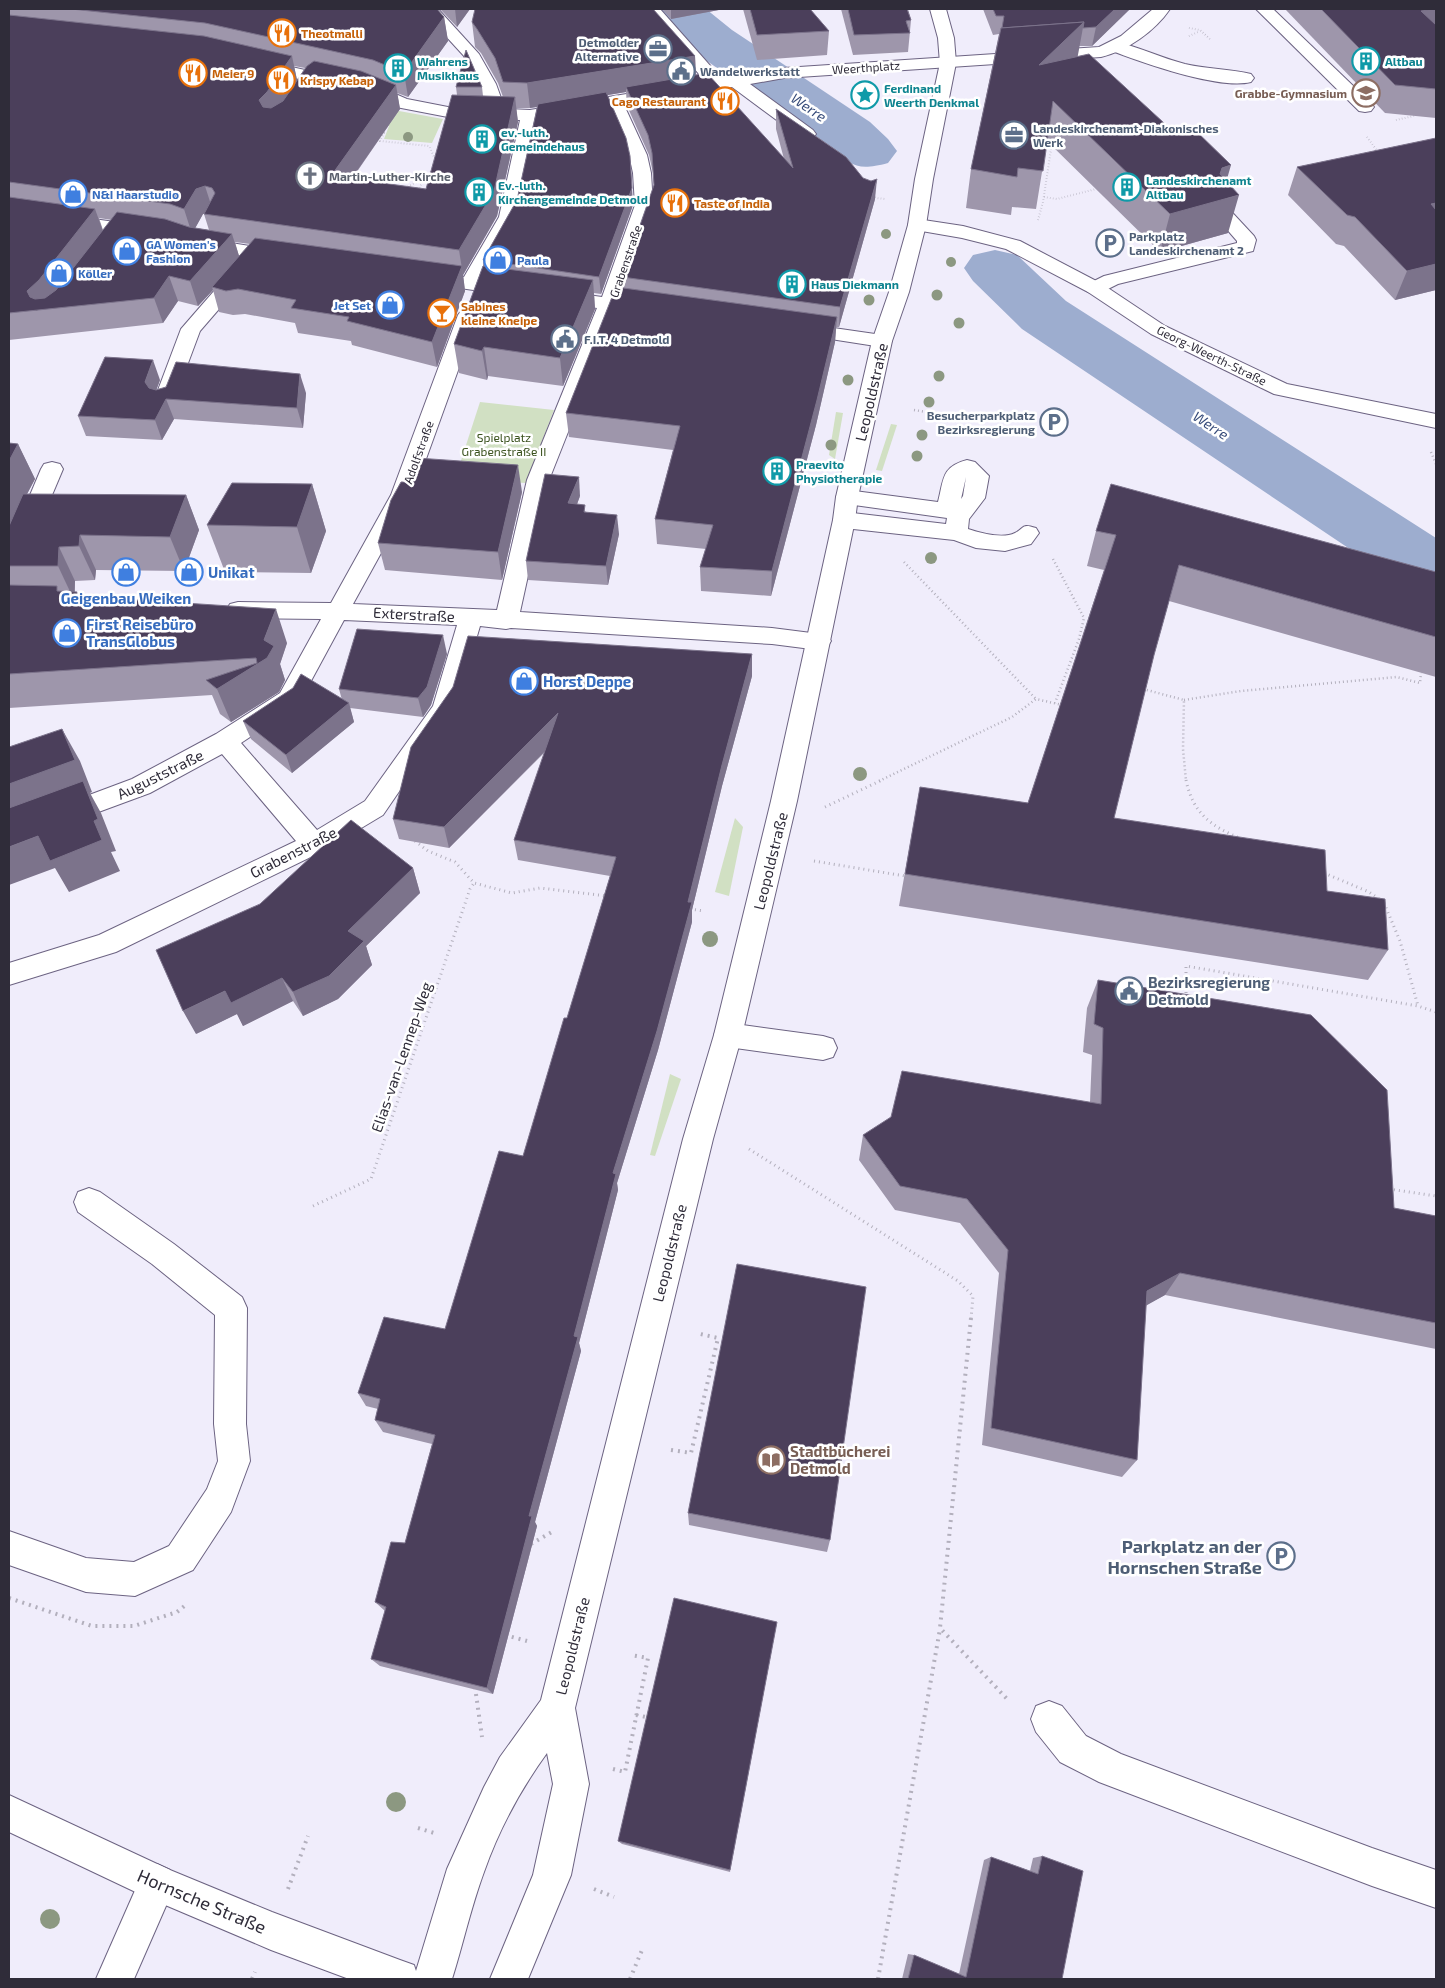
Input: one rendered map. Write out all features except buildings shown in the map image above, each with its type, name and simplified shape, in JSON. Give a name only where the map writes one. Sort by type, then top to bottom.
[{"type":"street","points":[[428,9],[471,54],[488,84],[498,114]]},
{"type":"street","points":[[652,9],[716,83]]},
{"type":"street","name":"Leopoldstraße","points":[[433,1979],[466,1869],[513,1770],[557,1708],[698,1139],[728,1035],[784,801],[819,641],[847,497],[882,341],[899,292],[917,225],[924,179],[948,63],[946,38],[938,9]]},
{"type":"street","points":[[1118,47],[1134,36],[1162,9]]},
{"type":"street","points":[[1264,9],[1365,107]]},
{"type":"street","points":[[1118,47],[1150,60],[1216,77],[1245,78]]},
{"type":"street","name":"Weerthplatz","points":[[247,62],[372,90],[402,103],[453,113],[530,115],[784,73],[1064,56],[1101,52],[1118,47]]},
{"type":"street","points":[[301,92],[306,84],[319,77]]},
{"type":"street","points":[[740,79],[824,146]]},
{"type":"street","name":"Grabenstraße","points":[[506,621],[538,480],[610,304],[644,205],[642,173],[638,155],[613,100]]},
{"type":"street","name":"Adolfstraße","points":[[337,610],[402,495],[474,284],[508,217],[530,115]]},
{"type":"street","points":[[1095,288],[1111,280],[1246,247],[1247,240],[1244,235],[1220,211]]},
{"type":"street","points":[[9,213],[115,237],[159,234]]},
{"type":"street","name":"Georg-Weerth-Straße","points":[[917,225],[963,232],[1013,244],[1095,288],[1158,330],[1281,389],[1436,421]]},
{"type":"street","points":[[196,238],[257,254],[302,260]]},
{"type":"street","points":[[164,401],[191,330],[257,254]]},
{"type":"street","points":[[414,276],[667,312]]},
{"type":"street","points":[[783,327],[882,341]]},
{"type":"street","points":[[9,570],[52,469]]},
{"type":"street","points":[[847,497],[954,520],[976,540],[1005,543],[1023,539],[1028,533]]},
{"type":"street","points":[[844,520],[954,520]]},
{"type":"street","name":"Exterstraße","points":[[221,610],[337,610],[772,636],[819,641]]},
{"type":"street","name":"Auguststraße","points":[[9,835],[141,786],[225,741],[289,699],[337,610]]},
{"type":"street","name":"Grabenstraße","points":[[9,974],[106,944],[314,844],[374,808],[444,708],[471,617]]},
{"type":"street","points":[[225,741],[314,844]]},
{"type":"street","points":[[728,1035],[824,1048]]},
{"type":"street","points":[[9,1548],[86,1575],[135,1579],[181,1558],[219,1500],[234,1461],[230,1424],[231,1308],[163,1254],[89,1202]]},
{"type":"street","name":"Leopoldstraße","points":[[509,1979],[552,1875],[571,1784],[557,1708]]},
{"type":"street","points":[[1049,1719],[1073,1749],[1112,1769],[1372,1867],[1436,1889]]},
{"type":"street","name":"Hornsche Straße","points":[[9,1813],[157,1883],[271,1931],[400,1979]]},
{"type":"street","points":[[115,1979],[157,1883]]},
{"type":"path","points":[[1365,107],[1362,128],[1375,150],[1383,156]]},
{"type":"path","points":[[376,132],[384,133],[383,136]]},
{"type":"path","points":[[1013,244],[1036,224],[1042,211],[1047,162],[1054,134]]},
{"type":"path","points":[[373,135],[383,136]]},
{"type":"path","points":[[383,136],[380,141],[430,146],[437,164]]},
{"type":"path","points":[[400,190],[423,179],[430,173],[437,164],[438,157]]},
{"type":"path","points":[[430,173],[439,167]]},
{"type":"path","points":[[423,179],[436,178],[433,183]]},
{"type":"path","points":[[418,194],[423,179]]},
{"type":"path","points":[[1044,197],[1057,199],[1096,190]]},
{"type":"path","points":[[870,193],[876,198],[886,199]]},
{"type":"path","points":[[914,410],[976,420]]},
{"type":"path","points":[[1028,533],[1054,560],[1084,618],[1079,639],[1055,703]]},
{"type":"path","points":[[899,557],[1036,699],[1062,705]]},
{"type":"path","points":[[1143,689],[1184,700],[1242,691],[1397,677],[1420,683],[1421,672]]},
{"type":"path","points":[[825,807],[1012,717],[1036,699]]},
{"type":"path","points":[[1184,700],[1184,775],[1190,793],[1200,812],[1211,824],[1251,842]]},
{"type":"path","points":[[428,851],[455,862],[474,883],[512,894],[540,888],[612,897]]},
{"type":"path","points":[[814,862],[904,876]]},
{"type":"path","points":[[1324,873],[1369,892],[1383,902],[1397,928],[1408,976],[1418,1006]]},
{"type":"path","name":"Elias-van-Lennep-Weg","points":[[313,1206],[371,1179],[470,889],[474,883]]},
{"type":"path","points":[[685,908],[704,911]]},
{"type":"path","points":[[1187,1005],[1186,966],[1418,1006],[1436,1012]]},
{"type":"path","points":[[749,1149],[958,1281],[973,1296],[940,1628],[878,1979]]},
{"type":"path","points":[[1388,1189],[1436,1196]]},
{"type":"path","points":[[671,1450],[691,1453],[718,1338],[696,1333]]},
{"type":"path","points":[[706,1392],[715,1394]]},
{"type":"path","points":[[525,1548],[552,1532]]},
{"type":"path","points":[[940,1628],[1008,1700],[1049,1719]]},
{"type":"path","points":[[498,1634],[527,1641]]},
{"type":"path","points":[[610,1768],[625,1772],[648,1658],[631,1655]]},
{"type":"path","points":[[477,1680],[475,1690],[484,1746]]},
{"type":"path","points":[[636,1716],[651,1718]]},
{"type":"path","points":[[630,1979],[642,1950]]},
{"type":"green space","points":[[399,111],[443,119],[432,143],[384,139],[389,126],[330,119]]},
{"type":"green space","name":"Spielplatz Grabenstraße II","points":[[480,402],[554,410],[526,483],[455,479]]},
{"type":"green space","points":[[836,412],[843,413],[835,459],[829,455]]},
{"type":"green space","points":[[891,424],[897,425],[882,471],[876,470]]},
{"type":"green space","points":[[735,818],[743,827],[729,896],[715,892]]},
{"type":"green space","points":[[670,1074],[681,1079],[655,1156],[650,1155]]},
{"type":"waterway","name":"Werre","points":[[679,9],[688,20],[713,41],[850,134],[868,151]]},
{"type":"waterway","name":"Werre","points":[[995,268],[1044,315],[1421,562],[1436,569]]},
{"type":"place","name":"Theotmalli","points":[[282,33]]},
{"type":"place","name":"Detmolder Alternative","points":[[658,49]]},
{"type":"place","name":"Altbau","points":[[1366,61]]},
{"type":"place","name":"Wahrens Musikhaus","points":[[398,68]]},
{"type":"place","name":"Wandelwerkstatt","points":[[681,71]]},
{"type":"place","name":"Meier 9","points":[[193,73]]},
{"type":"place","name":"Krispy Kebap","points":[[281,80]]},
{"type":"place","name":"Grabbe-Gymnasium","points":[[1366,93]]},
{"type":"place","name":"Ferdinand Weerth Denkmal","points":[[865,95]]},
{"type":"place","name":"Cago Restaurant","points":[[725,101]]},
{"type":"place","name":"Landeskirchenamt-Diakonisches Werk","points":[[1014,135]]},
{"type":"place","name":"ev.-luth. Gemeindehaus","points":[[482,139]]},
{"type":"place","name":"Martin-Luther-Kirche","points":[[310,176]]},
{"type":"place","name":"Landeskirchenamt Altbau","points":[[1127,187]]},
{"type":"place","name":"Ev.-luth. Kirchengemeinde Detmold","points":[[479,192]]},
{"type":"place","name":"N&I Haarstudio","points":[[73,194]]},
{"type":"place","name":"Taste of India","points":[[675,203]]},
{"type":"place","name":"Parkplatz Landeskirchenamt 2","points":[[1110,243]]},
{"type":"place","name":"GA Women's Fashion","points":[[127,251]]},
{"type":"place","name":"Paula","points":[[498,260]]},
{"type":"place","name":"Köller","points":[[59,273]]},
{"type":"place","name":"Haus Diekmann","points":[[792,284]]},
{"type":"place","name":"Jet Set","points":[[390,305]]},
{"type":"place","name":"Sabines kleine Kneipe","points":[[442,313]]},
{"type":"place","name":"F.I.T. 4 Detmold","points":[[565,339]]},
{"type":"place","name":"Besucherparkplatz Bezirksregierung","points":[[1054,422]]},
{"type":"place","name":"Praevito Physiotherapie","points":[[777,471]]},
{"type":"place","name":"Geigenbau Weiken","points":[[126,572]]},
{"type":"place","name":"Unikat","points":[[189,572]]},
{"type":"place","name":"First Reisebüro TransGlobus","points":[[67,633]]},
{"type":"place","name":"Horst Deppe","points":[[524,681]]},
{"type":"place","name":"Bezirksregierung Detmold","points":[[1129,991]]},
{"type":"place","name":"Stadtbücherei Detmold","points":[[771,1460]]},
{"type":"place","name":"Parkplatz an der Hornschen Straße","points":[[1281,1556]]}]
